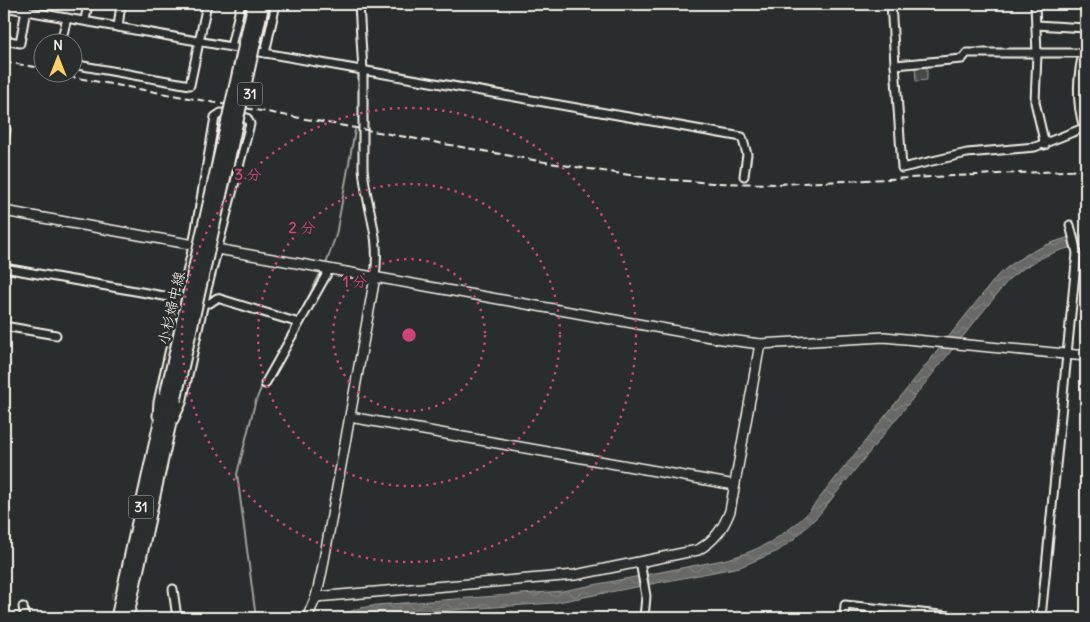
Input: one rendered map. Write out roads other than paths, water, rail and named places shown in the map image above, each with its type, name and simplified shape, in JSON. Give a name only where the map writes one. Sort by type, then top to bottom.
[{"type":"main road","name":"31","points":[[218,182],[217,138],[247,4]]},
{"type":"main road","name":"小杉婦中線","points":[[127,618],[168,434],[171,397],[218,182],[254,4]]},
{"type":"main road","name":"小杉婦中線","points":[[218,182],[263,4]]},
{"type":"main road","name":"31","points":[[218,182],[238,147],[271,4]]},
{"type":"main road","name":"小杉婦中線","points":[[116,618],[156,432],[171,397]]},
{"type":"street","points":[[85,20],[88,4]]},
{"type":"street","points":[[118,26],[122,4]]},
{"type":"street","points":[[82,66],[190,85],[200,41],[205,4]]},
{"type":"street","points":[[231,46],[241,4]]},
{"type":"street","points":[[265,53],[276,4]]},
{"type":"street","points":[[308,618],[316,597],[377,261],[375,224],[364,183],[363,71],[359,4]]},
{"type":"street","points":[[891,4],[902,168],[967,153],[1045,145],[1085,127],[1078,108],[1078,78],[1086,44]]},
{"type":"street","points":[[1034,4],[1037,54],[1035,102],[1045,145]]},
{"type":"street","points":[[4,6],[27,7],[67,18],[742,137],[747,154],[744,176]]},
{"type":"street","points":[[4,40],[20,43],[27,7]]},
{"type":"street","points":[[64,32],[67,18]]},
{"type":"street","points":[[1036,25],[1086,28]]},
{"type":"street","points":[[895,65],[962,59],[967,54],[1083,53]]},
{"type":"street","points":[[156,432],[158,402],[193,246],[215,117],[220,113],[247,118],[250,124],[204,303],[182,403],[168,434]]},
{"type":"street","points":[[4,142],[6,130]]},
{"type":"street","points":[[4,211],[722,339],[760,344],[884,337],[1086,356]]},
{"type":"street","points":[[1041,618],[1076,250],[1070,225]]},
{"type":"street","points":[[4,268],[181,299]]},
{"type":"street","points":[[265,384],[329,270]]},
{"type":"street","points":[[204,303],[210,304],[217,298],[299,323]]},
{"type":"street","points":[[4,326],[56,335]]},
{"type":"street","points":[[316,597],[575,575],[698,550],[709,543],[723,529],[730,511],[760,344]]},
{"type":"street","points":[[350,417],[735,485]]},
{"type":"street","points":[[640,562],[645,588],[644,618]]},
{"type":"street","points":[[173,589],[177,618]]},
{"type":"street","points":[[844,618],[845,605],[969,618]]},
{"type":"street","points":[[23,607],[25,618]]},
{"type":"water","points":[[1077,235],[1086,235],[1086,245],[1065,249],[1046,256],[1010,278],[817,517],[778,551],[740,567],[553,603],[337,618],[356,609],[377,605],[562,591],[723,560],[747,553],[768,543],[787,531],[806,515],[998,275],[1016,261],[1035,250]]},
{"type":"waterway","points":[[326,264],[336,235],[355,130]]},
{"type":"waterway","points":[[297,320],[322,270]]},
{"type":"waterway","points":[[256,618],[237,474],[255,403],[263,383]]},
{"type":"tunnel","points":[[111,596],[143,593]]},
{"type":"railway","points":[[4,62],[32,66]]},
{"type":"railway","points":[[82,79],[556,164],[650,178],[712,183],[778,184],[1086,170]]}]
